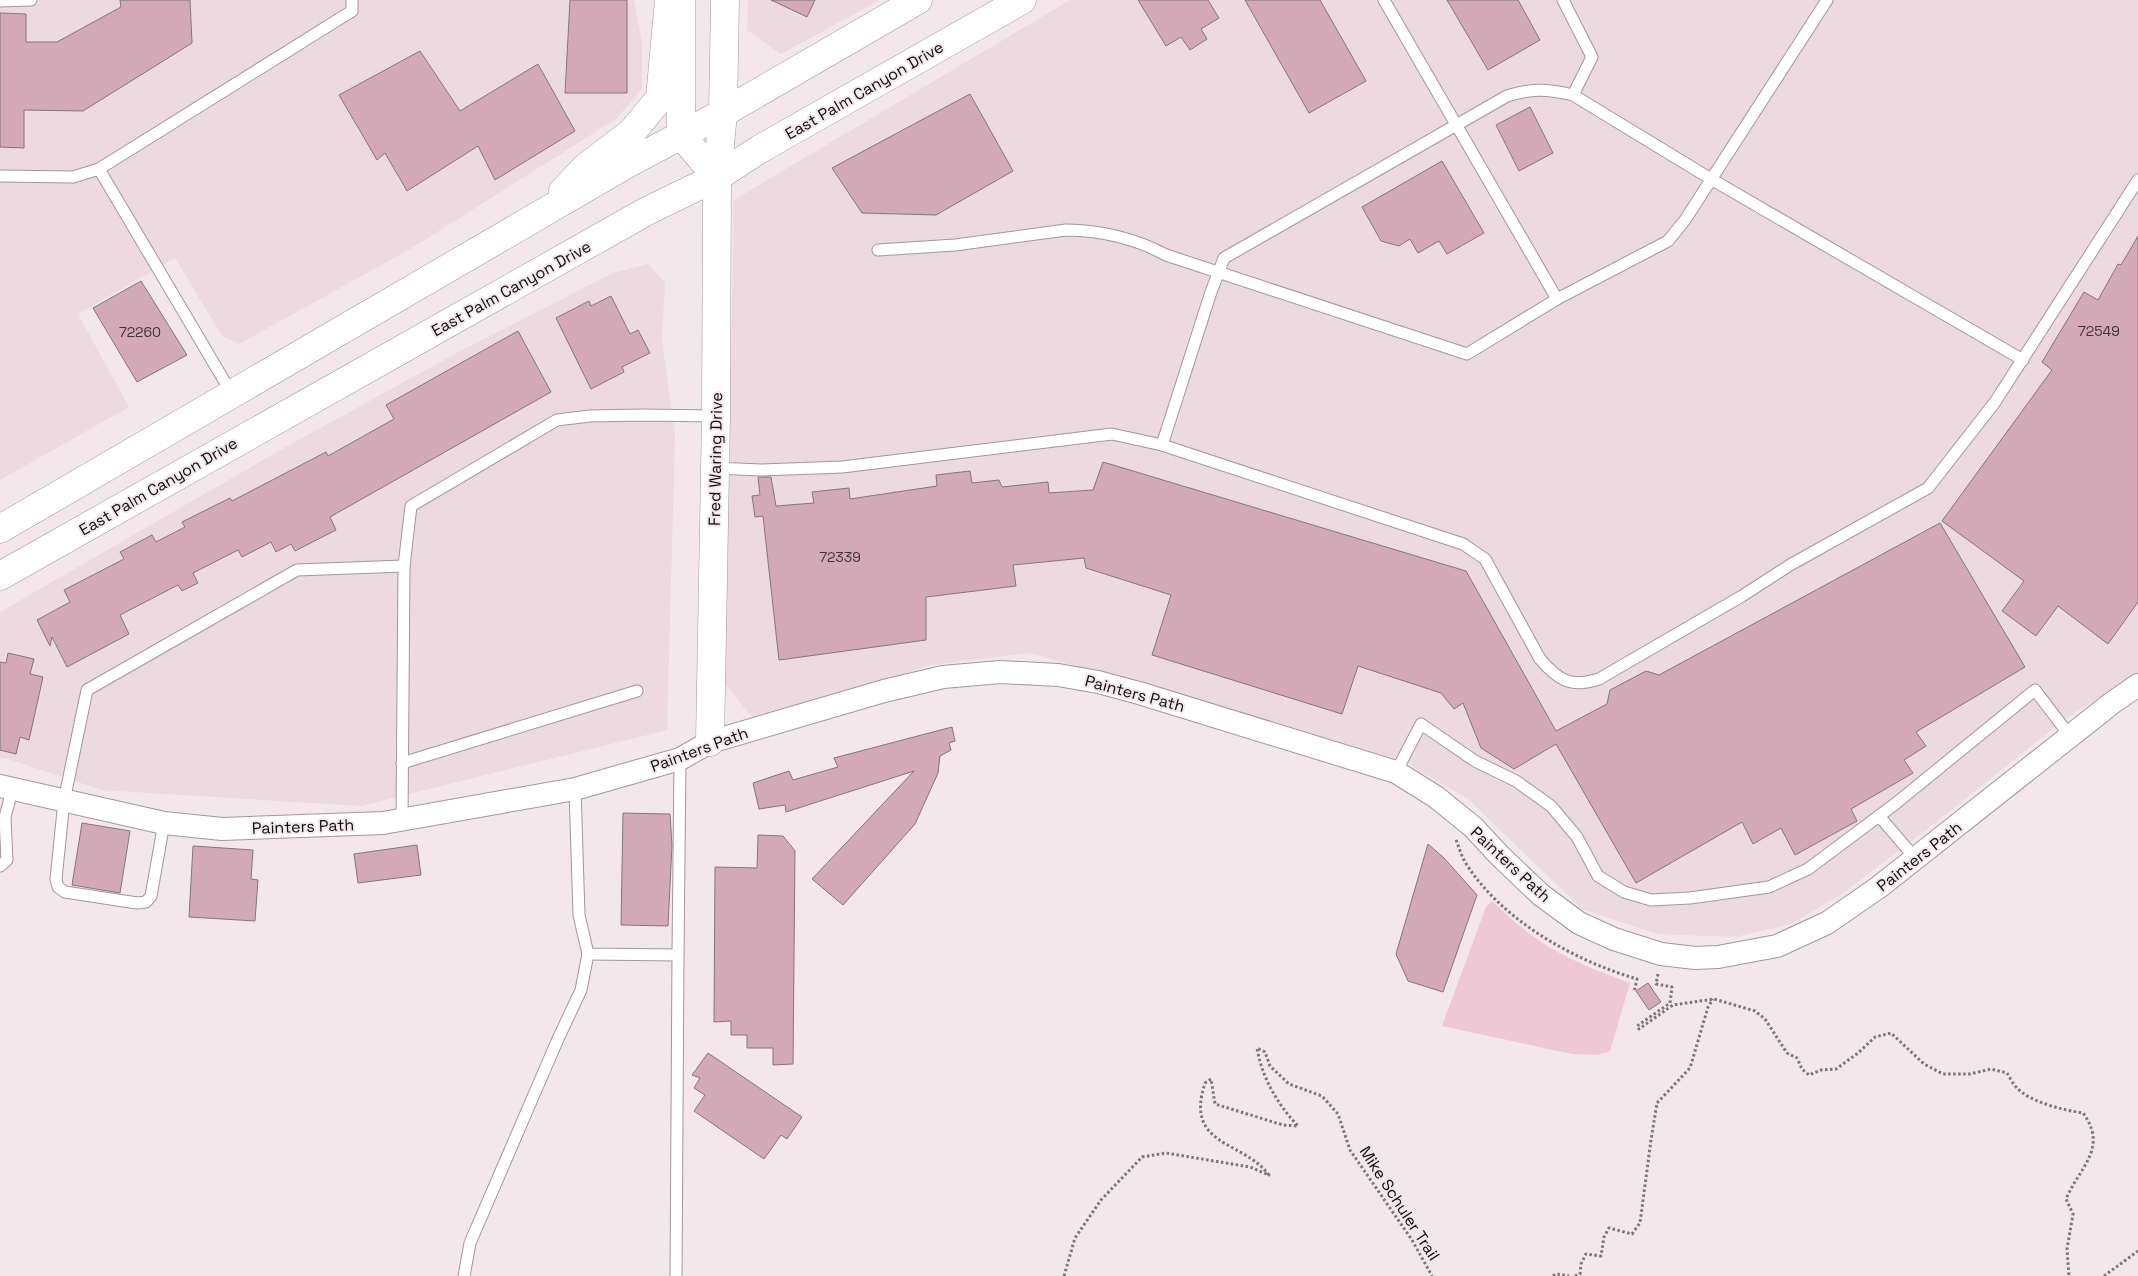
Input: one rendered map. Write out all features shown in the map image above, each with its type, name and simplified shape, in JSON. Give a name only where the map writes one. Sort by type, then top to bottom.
[{"type":"main road","points":[[540,215],[586,166],[632,132],[660,98],[669,0]]},
{"type":"main road","points":[[681,0],[681,135],[718,177]]},
{"type":"main road","name":"Fred Waring Drive","points":[[710,742],[718,177],[723,113],[725,0]]},
{"type":"main road","points":[[0,529],[627,164],[723,113],[918,0]]},
{"type":"main road","name":"East Palm Canyon Drive","points":[[0,576],[647,211],[718,177],[760,149],[1022,0]]},
{"type":"street","name":"Painters Path","points":[[6,786],[164,823],[222,829],[383,823],[575,789],[680,759],[710,742],[884,690],[935,679],[1000,672],[1058,674],[1139,693],[1396,772],[1436,798],[1473,827],[1541,895],[1578,922],[1614,939],[1661,954],[1695,958],[1718,957],[1777,946],[1827,923],[1880,887],[2070,736],[2138,685]]},
{"type":"lane","points":[[0,1],[31,0]]},
{"type":"lane","points":[[0,176],[74,177],[99,169],[352,11],[352,0]]},
{"type":"lane","points":[[1384,0],[1557,299]]},
{"type":"lane","points":[[1563,0],[1592,56],[1573,95]]},
{"type":"lane","points":[[878,250],[955,245],[1080,230],[1146,245],[1166,255],[1218,273],[1467,354],[1557,299],[1668,241],[1685,220],[1827,0]]},
{"type":"lane","points":[[1162,446],[1224,258],[1507,96],[1525,90],[1549,90],[1573,95],[1711,179],[2023,360]]},
{"type":"lane","points":[[99,169],[233,395]]},
{"type":"lane","points":[[715,468],[761,470],[842,466],[1112,434],[1162,446],[1463,544],[1485,559],[1540,659],[1551,672],[1565,681],[1582,685],[1607,675],[1798,561],[1928,488],[1995,402],[2138,180]]},
{"type":"lane","points":[[402,820],[404,566],[411,506],[558,420],[590,416],[716,416]]},
{"type":"lane","points":[[164,823],[151,896],[146,902],[137,903],[65,892],[58,887],[56,879],[64,801],[87,690],[297,570],[404,566]]},
{"type":"lane","points":[[1396,772],[1421,724],[1475,761],[1516,781],[1551,806],[1577,837],[1598,876],[1624,892],[1651,900],[1690,898],[1769,887],[1808,869],[1879,816],[2035,690],[2070,736]]},
{"type":"lane","points":[[402,763],[637,691]]},
{"type":"lane","points":[[676,1276],[680,759]]},
{"type":"lane","points":[[0,866],[7,860],[3,820],[6,786]]},
{"type":"lane","points":[[464,1276],[470,1243],[581,990],[588,954],[579,915],[575,789]]},
{"type":"lane","points":[[1879,816],[1916,859]]},
{"type":"lane","points":[[588,954],[678,955]]},
{"type":"path","points":[[1464,860],[1490,894],[1551,943],[1610,971],[1636,979],[1634,992]]},
{"type":"path","points":[[1658,970],[1656,984],[1672,987],[1670,1003],[1637,1026],[1639,1029],[1673,1005],[1714,999],[1755,1011],[1765,1019],[1787,1054],[1797,1058],[1802,1069],[1809,1075],[1821,1070],[1836,1069],[1875,1037],[1891,1033],[1924,1064],[1943,1074],[1970,1074],[1992,1069],[2007,1073],[2016,1088],[2028,1096],[2060,1109],[2083,1113],[2091,1124],[2094,1135],[2084,1169],[2070,1190],[2066,1200],[2073,1214],[2067,1249],[2069,1276]]},
{"type":"path","points":[[1575,1276],[1580,1274],[1581,1264],[1586,1254],[1601,1256],[1604,1237],[1609,1228],[1632,1234],[1640,1223],[1658,1103],[1690,1068],[1708,1007],[1714,999]]},
{"type":"path","name":"Mike Schuler Trail","points":[[1064,1276],[1075,1238],[1101,1200],[1142,1158],[1166,1153],[1250,1167],[1269,1175],[1262,1166],[1221,1143],[1200,1116],[1199,1100],[1205,1083],[1211,1079],[1215,1104],[1284,1125],[1298,1126],[1281,1108],[1259,1063],[1257,1048],[1265,1052],[1270,1066],[1289,1084],[1322,1096],[1338,1114],[1350,1150],[1412,1240],[1432,1276]]},
{"type":"path","points":[[2104,1276],[2138,1251]]},
{"type":"path","points":[[1553,1276],[1556,1274],[1569,1276]]},
{"type":"shaded area","points":[[0,0],[634,0],[642,43],[642,89],[616,119],[412,248],[239,344],[222,336],[175,258],[78,314],[129,407],[0,480]]},
{"type":"shaded area","points":[[748,0],[880,0],[781,54],[747,30]]},
{"type":"shaded area","points":[[1070,0],[2138,0],[2138,673],[2065,719],[1935,823],[1842,894],[1791,924],[1735,937],[1657,934],[1582,909],[1468,799],[1401,760],[1030,653],[929,665],[758,724],[725,684],[734,200]]},
{"type":"shaded area","points":[[648,264],[665,283],[662,340],[675,434],[667,730],[361,806],[102,790],[0,758],[0,612],[284,448],[453,355],[613,273]]},
{"type":"shaded area","points":[[1492,901],[1519,926],[1549,947],[1578,962],[1630,983],[1610,1051],[1597,1055],[1572,1054],[1442,1026],[1486,907]]},
{"type":"building","points":[[120,0],[190,0],[192,43],[83,111],[24,110],[24,148],[0,147],[0,13],[26,14],[26,42],[57,42],[121,7]]},
{"type":"building","points":[[570,0],[627,0],[627,93],[565,93]]},
{"type":"building","points":[[771,0],[815,0],[807,17]]},
{"type":"building","points":[[1138,0],[1208,0],[1219,18],[1201,29],[1207,39],[1190,50],[1181,37],[1166,46]]},
{"type":"building","points":[[1245,0],[1320,0],[1366,81],[1309,113]]},
{"type":"building","points":[[1447,0],[1518,0],[1540,40],[1488,70]]},
{"type":"building","points":[[420,51],[460,111],[538,64],[575,131],[495,180],[478,146],[407,191],[385,153],[377,160],[339,95]]},
{"type":"building","points":[[970,94],[1013,171],[936,215],[862,213],[832,168]]},
{"type":"building","points":[[1530,107],[1553,153],[1519,171],[1496,125]]},
{"type":"building","points":[[1442,161],[1484,233],[1447,254],[1439,241],[1418,253],[1410,239],[1399,246],[1381,241],[1362,207]]},
{"type":"building","points":[[2138,236],[2138,602],[2108,644],[2058,606],[2036,636],[2002,611],[2024,581],[1942,521],[2052,370],[2042,362],[2084,292],[2098,300],[2118,264],[2121,265]]},
{"type":"building","points":[[141,281],[187,355],[137,382],[93,308]]},
{"type":"building","points":[[611,296],[630,334],[638,330],[650,353],[622,367],[624,372],[591,389],[556,318],[589,301],[591,306]]},
{"type":"building","points":[[518,331],[551,392],[330,517],[336,530],[295,551],[291,544],[276,552],[271,542],[242,557],[238,550],[193,573],[198,583],[182,591],[178,585],[120,615],[129,634],[67,667],[52,637],[50,646],[37,620],[70,602],[64,590],[124,559],[120,552],[152,535],[156,542],[185,527],[182,522],[230,498],[232,501],[326,452],[328,456],[394,419],[386,405]]},
{"type":"building","points":[[1103,462],[1466,571],[1556,731],[1607,704],[1610,690],[1646,671],[1659,675],[1940,523],[2025,667],[1916,732],[1926,746],[1904,760],[1913,773],[1851,809],[1857,821],[1795,855],[1781,828],[1753,844],[1742,822],[1636,883],[1556,744],[1514,769],[1481,748],[1463,703],[1454,709],[1441,693],[1358,666],[1342,714],[1152,655],[1171,595],[1086,568],[1084,558],[1013,565],[1016,586],[926,597],[926,640],[779,660],[763,516],[755,517],[752,496],[760,495],[758,477],[771,477],[776,506],[814,503],[812,492],[849,488],[850,499],[937,486],[936,475],[970,471],[972,483],[999,480],[1002,487],[1048,482],[1049,493],[1093,490]]},
{"type":"building","points":[[8,653],[34,659],[30,674],[43,677],[29,740],[20,737],[16,754],[0,750],[0,662],[6,663]]},
{"type":"building","points":[[952,727],[955,741],[949,743],[951,750],[940,756],[938,773],[915,824],[843,905],[812,879],[914,771],[786,812],[785,805],[759,809],[753,783],[789,771],[793,780],[838,767],[834,758]]},
{"type":"building","points":[[623,813],[670,814],[672,845],[668,926],[621,925]]},
{"type":"building","points":[[82,823],[130,831],[120,893],[72,885]]},
{"type":"building","points":[[758,835],[783,836],[795,851],[793,1064],[773,1065],[773,1048],[747,1048],[747,1035],[731,1035],[731,1021],[714,1022],[715,867],[757,868]]},
{"type":"building","points":[[1428,844],[1444,858],[1477,895],[1443,992],[1408,981],[1396,954]]},
{"type":"building","points":[[417,845],[421,875],[358,883],[354,854]]},
{"type":"building","points":[[193,846],[253,850],[251,879],[258,880],[255,921],[189,917]]},
{"type":"building","points":[[1648,983],[1661,1002],[1649,1010],[1636,991]]},
{"type":"building","points":[[708,1053],[802,1117],[787,1139],[781,1135],[764,1159],[694,1111],[705,1095],[694,1088],[700,1078],[692,1075]]}]
